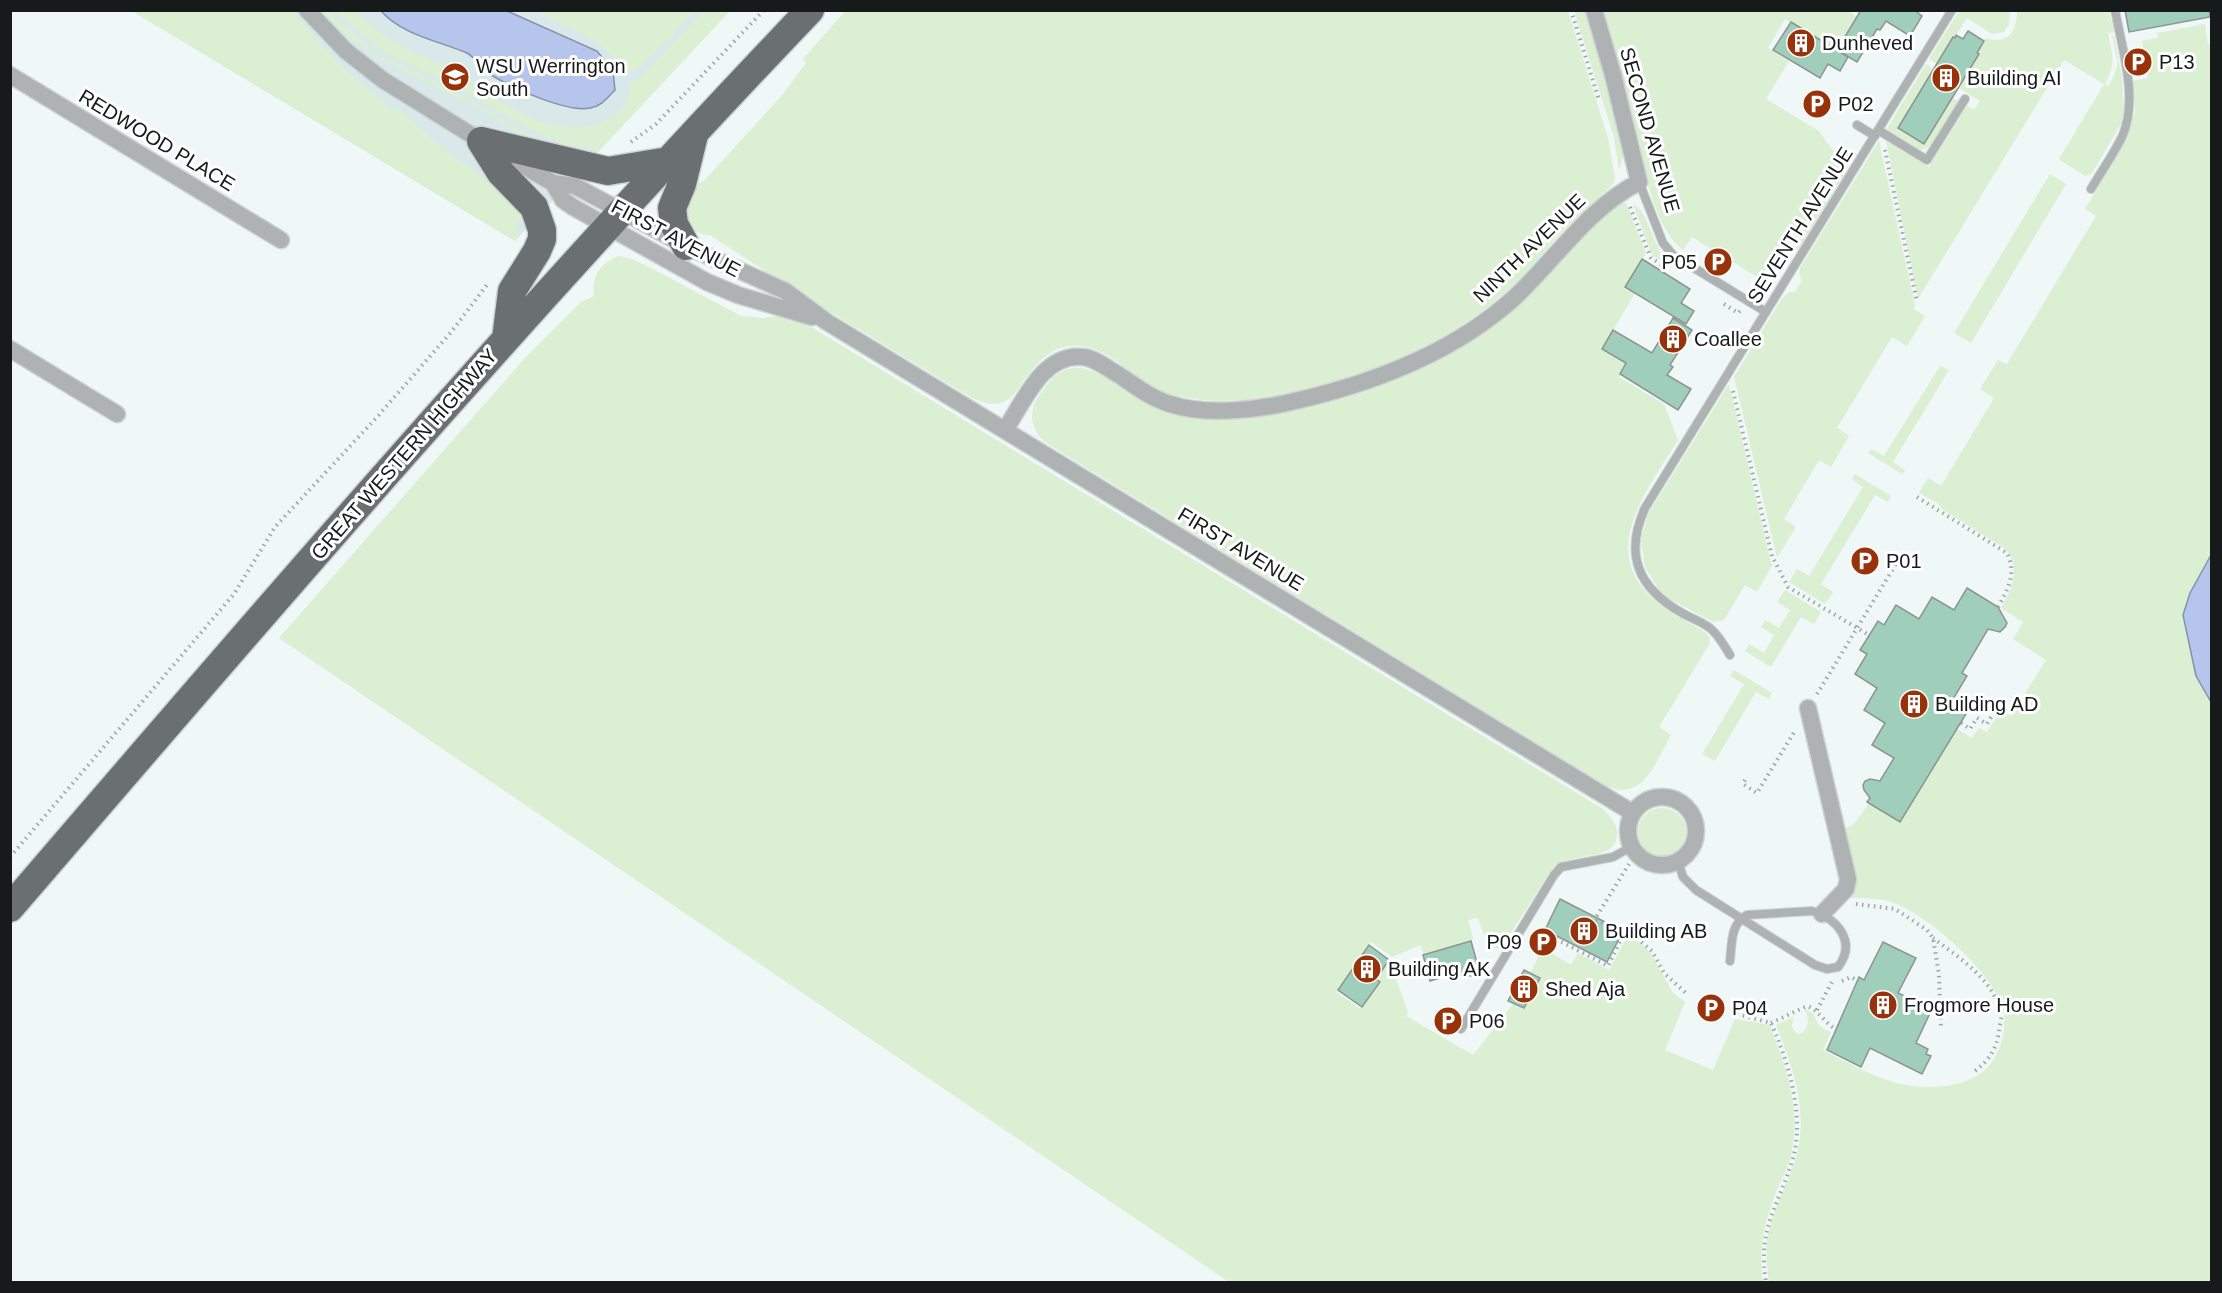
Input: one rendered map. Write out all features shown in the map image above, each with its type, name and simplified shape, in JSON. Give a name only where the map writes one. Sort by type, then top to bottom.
[{"type":"highway","name":"GREAT WESTERN HIGHWAY","points":[[10,908],[506,339],[695,130],[810,10]]},
{"type":"highway","points":[[686,246],[674,224],[672,208],[682,184],[695,130]]},
{"type":"highway","points":[[481,141],[608,171],[668,160]]},
{"type":"highway","points":[[481,141],[501,173],[534,207],[542,230],[542,239],[537,251],[512,291],[506,339]]},
{"type":"street","name":"FIRST AVENUE","points":[[307,10],[346,51],[384,80],[553,183],[563,200],[686,246],[784,291],[827,322],[1633,813]]},
{"type":"street","name":"SECOND AVENUE","points":[[1594,10],[1613,75],[1639,182]]},
{"type":"street","name":"REDWOOD PLACE","points":[[10,75],[281,240]]},
{"type":"street","name":"NINTH AVENUE","points":[[1005,430],[1050,366],[1067,358],[1084,357],[1102,365],[1151,397],[1170,405],[1219,411],[1293,402],[1353,386],[1414,364],[1477,327],[1513,298],[1595,212],[1623,190],[1639,182]]},
{"type":"street","name":"FIRST AVENUE","points":[[614,219],[707,282],[738,295],[827,322]]},
{"type":"street","points":[[10,349],[117,414]]},
{"type":"street","points":[[1809,708],[1848,879],[1846,889],[1822,914]]},
{"type":"street","points":[[1658,798],[1674,799],[1687,808],[1695,822],[1695,838],[1690,851],[1678,861],[1670,865],[1655,865],[1642,860],[1633,850],[1628,830],[1633,813],[1647,801],[1658,798]]},
{"type":"lane","name":"SEVENTH AVENUE","points":[[1731,655],[1713,630],[1670,605],[1647,586],[1636,557],[1635,542],[1638,525],[1645,508],[1952,10]]},
{"type":"lane","points":[[2091,189],[2121,138],[2129,114],[2129,90],[2115,10]]},
{"type":"lane","points":[[1857,126],[1876,133],[1927,160],[1965,99]]},
{"type":"lane","name":"SECOND AVENUE","points":[[1639,182],[1663,243],[1673,255],[1766,312]]},
{"type":"lane","points":[[1461,1029],[1561,867],[1613,857],[1633,850]]},
{"type":"lane","points":[[1678,861],[1683,877],[1689,884],[1739,919],[1815,965],[1827,969],[1838,967],[1844,958],[1846,946],[1844,935],[1838,926],[1822,914],[1800,910],[1747,915],[1739,919],[1734,927],[1730,961]]},
{"type":"path","points":[[621,148],[656,124],[764,10]]},
{"type":"path","points":[[1876,133],[1883,141],[1917,302]]},
{"type":"path","points":[[10,857],[234,594],[274,527],[378,416],[452,331],[490,281]]},
{"type":"path","points":[[1729,373],[1772,556],[1788,587],[1869,635]]},
{"type":"path","points":[[1917,497],[2007,553],[2012,574],[2009,587],[1998,607]]},
{"type":"path","points":[[1745,780],[1743,784],[1757,793],[1902,554],[1900,552]]},
{"type":"path","points":[[1961,723],[1970,729],[1977,718],[1987,724],[1998,705],[2009,711]]},
{"type":"path","points":[[1624,934],[1595,919],[1633,850]]},
{"type":"path","points":[[1846,903],[1895,909],[1927,930],[1933,938],[1970,966],[1992,991],[2001,1014],[1997,1042],[1986,1064],[1972,1073]]},
{"type":"path","points":[[1556,939],[1608,966],[1626,929],[1652,951],[1670,981],[1688,995]]},
{"type":"path","points":[[1933,938],[1939,975],[1941,1029]]},
{"type":"path","points":[[1817,1010],[1831,982],[1848,980],[1851,977],[1858,981]]},
{"type":"path","points":[[1737,1014],[1771,1023],[1807,1006],[1817,1010],[1827,1025],[1836,1029]]},
{"type":"path","points":[[1766,1282],[1763,1261],[1768,1225],[1794,1156],[1796,1141],[1791,1072],[1771,1023]]},
{"type":"shaded area","name":"WSU Werrington South","points":[[132,11],[729,11],[515,241]]},
{"type":"green space","points":[[694,10],[670,40],[660,45],[636,70],[626,73],[611,53],[600,44],[534,11]]},
{"type":"green space","points":[[846,10],[1568,11],[1608,138],[1615,178],[1613,184],[1557,237],[1523,276],[1494,302],[1430,344],[1349,378],[1307,390],[1265,398],[1225,401],[1188,398],[1151,386],[1097,350],[1069,346],[1059,348],[1044,358],[1008,399],[995,404],[987,403],[972,398],[794,290],[710,235],[691,228],[684,217],[696,184],[704,181],[783,94],[806,63],[803,59]]},
{"type":"green space","points":[[1847,10],[1857,17],[1837,50],[1785,19],[1768,48],[1789,61],[1766,99],[1819,131],[1847,170],[1798,250],[1777,249],[1762,275],[1767,283],[1692,237],[1683,250],[1662,222],[1654,202],[1603,11]]},
{"type":"green space","points":[[132,11],[292,11],[335,59],[375,94],[387,109],[397,109],[402,112],[430,138],[503,193],[525,219],[517,221],[517,238],[515,241]]},
{"type":"green space","points":[[322,11],[328,11],[378,54],[451,90],[533,137],[549,143],[536,143],[473,106],[399,69],[351,38]]},
{"type":"green space","points":[[334,11],[357,11],[372,26],[399,45],[462,73],[487,94],[517,111],[548,124],[581,128],[597,124],[621,109],[630,92],[630,81],[640,78],[704,11],[730,11],[599,151],[561,143],[535,132],[456,87],[386,54]]},
{"type":"green space","points":[[1574,11],[1586,11],[1606,78],[1624,153],[1619,170],[1614,137]]},
{"type":"green space","points":[[1959,11],[2010,11],[2009,24],[2004,32],[1992,34],[1967,18],[1937,64],[1929,59]]},
{"type":"green space","points":[[2017,11],[2109,11],[2114,32],[2108,33],[2112,65],[2105,84],[2108,86],[2118,64],[2112,36],[2114,36],[2122,77],[2124,111],[2121,124],[2092,173],[2085,176],[2059,159],[2104,84],[2064,60],[1918,299],[1886,141],[1929,167],[1967,106],[1974,110],[1980,101],[1959,88],[1979,54],[1977,53],[1986,38],[2001,40],[2010,35],[2015,25]]},
{"type":"green space","points":[[2205,24],[2208,44],[2212,44],[2212,555],[2190,593],[2184,623],[2196,676],[2212,702],[2211,1282],[1769,1282],[1767,1241],[1769,1229],[1795,1161],[1801,1118],[1792,1070],[1776,1025],[1793,1017],[1792,1027],[1797,1034],[1801,1033],[1808,1023],[1804,1010],[1807,1010],[1814,1014],[1820,1026],[1831,1032],[1823,1050],[1878,1077],[1900,1084],[1922,1087],[1954,1085],[1982,1073],[1991,1064],[2002,1041],[2004,1021],[2002,1005],[1985,976],[1956,946],[1924,919],[1908,909],[1878,899],[1849,898],[1841,831],[1854,824],[1869,803],[1900,822],[1957,729],[1972,738],[1979,728],[1987,732],[2001,710],[2011,716],[2046,660],[2013,639],[2023,622],[2001,608],[2009,593],[2014,571],[2011,556],[2006,549],[1919,493],[1928,478],[1941,486],[1994,398],[1980,389],[1998,360],[2007,364],[2096,216],[2085,209],[2128,136],[2135,111],[2133,81],[2148,78],[2142,41],[2158,38],[2157,33]]},
{"type":"green space","points":[[1926,64],[1933,69],[1898,128],[1924,144],[1953,98],[1958,101],[1930,146],[1920,151],[1886,130]]},
{"type":"green space","points":[[1879,141],[1915,306],[1913,309],[1925,316],[1907,346],[1892,337],[1837,428],[1849,436],[1831,467],[1819,460],[1784,519],[1796,527],[1777,558],[1734,377],[1782,298],[1790,292],[1795,292],[1802,281],[1800,268]]},
{"type":"green space","points":[[2050,174],[2066,184],[1971,343],[1954,333]]},
{"type":"green space","points":[[1626,203],[1646,253],[1625,287],[1635,293],[1602,349],[1626,363],[1619,377],[1664,404],[1678,440],[1655,476],[1635,516],[1629,536],[1629,556],[1634,575],[1648,594],[1668,611],[1706,633],[1710,643],[1659,727],[1671,735],[1659,757],[1647,777],[1630,789],[1619,790],[1606,786],[1047,444],[1040,438],[1034,426],[1032,412],[1039,396],[1058,374],[1070,368],[1082,368],[1094,372],[1141,400],[1166,411],[1204,419],[1255,417],[1291,411],[1383,385],[1441,359],[1494,325],[1519,305],[1603,217]]},
{"type":"green space","points":[[1633,204],[1644,215],[1661,252],[1673,268],[1652,255]]},
{"type":"green space","points":[[618,256],[647,266],[741,316],[764,318],[784,315],[803,322],[1603,809],[1616,826],[1615,842],[1602,852],[1554,866],[1499,949],[1488,946],[1478,918],[1468,920],[1473,938],[1471,941],[1423,955],[1421,945],[1392,957],[1371,942],[1336,992],[1361,1009],[1380,982],[1376,979],[1389,960],[1408,1012],[1406,1016],[1473,1055],[1514,1003],[1524,1008],[1540,978],[1530,973],[1543,948],[1571,965],[1578,953],[1609,970],[1629,933],[1650,952],[1673,993],[1685,1002],[1665,1050],[1713,1070],[1735,1019],[1770,1025],[1790,1086],[1794,1134],[1789,1161],[1765,1226],[1761,1259],[1763,1282],[1229,1282],[279,638],[524,359],[581,302],[594,296],[594,282],[598,272],[606,263]]},
{"type":"green space","points":[[1940,366],[1949,370],[1893,462],[1905,470],[1902,474],[1868,453],[1871,449],[1884,456]]},
{"type":"green space","points":[[1729,384],[1773,564],[1757,592],[1745,585],[1724,620],[1713,622],[1668,598],[1659,590],[1645,567],[1641,540],[1648,514]]},
{"type":"green space","points":[[1855,474],[1891,496],[1888,502],[1875,495],[1821,584],[1833,592],[1825,604],[1789,582],[1797,569],[1809,576],[1863,487],[1852,479]]},
{"type":"green space","points":[[1785,590],[1821,612],[1814,624],[1801,617],[1771,667],[1745,651],[1749,644],[1764,653],[1774,635],[1761,627],[1765,620],[1779,628],[1790,610],[1777,602]]},
{"type":"green space","points":[[1734,670],[1772,693],[1769,699],[1756,692],[1715,761],[1702,754],[1744,684],[1730,676]]},
{"type":"green space","points":[[1657,808],[1667,808],[1682,818],[1686,832],[1685,841],[1676,852],[1667,856],[1657,856],[1642,846],[1638,837],[1638,827],[1648,812]]},
{"type":"water","points":[[381,11],[507,11],[597,51],[613,70],[615,90],[601,104],[590,108],[580,109],[553,103],[500,80],[488,73],[467,53],[410,32]]},
{"type":"water","points":[[2211,555],[2211,702],[2196,676],[2183,615],[2190,593]]},
{"type":"building","points":[[1861,10],[1914,10],[1922,16],[1910,36],[1886,21],[1880,30],[1877,29],[1857,62],[1837,50]]},
{"type":"building","points":[[2125,10],[2209,10],[2210,17],[2129,32]]},
{"type":"building","points":[[1791,22],[1848,57],[1840,71],[1828,64],[1820,78],[1773,50]]},
{"type":"building","name":"Building AI","points":[[1968,31],[1984,41],[1977,53],[1979,54],[1924,144],[1898,128],[1953,37],[1955,38],[1956,35],[1963,39]]},
{"type":"building","points":[[1642,259],[1690,289],[1681,303],[1694,311],[1686,324],[1625,287]]},
{"type":"building","name":"Coallee","points":[[1673,318],[1692,330],[1670,365],[1673,367],[1667,375],[1691,389],[1678,410],[1620,374],[1626,363],[1602,349],[1613,330],[1652,353]]},
{"type":"building","name":"Building AD","points":[[1967,588],[1998,607],[2007,623],[2000,632],[1988,629],[1962,673],[1967,676],[1953,699],[1969,709],[1900,822],[1867,802],[1870,798],[1864,790],[1865,781],[1870,779],[1880,781],[1894,758],[1872,745],[1885,723],[1864,710],[1877,688],[1855,674],[1867,654],[1860,650],[1878,621],[1884,625],[1896,605],[1919,619],[1932,597],[1954,610]]},
{"type":"building","name":"Building AB","points":[[1560,899],[1623,931],[1607,962],[1545,930]]},
{"type":"building","points":[[1471,941],[1478,966],[1478,976],[1449,975],[1430,981],[1423,955]]},
{"type":"building","name":"Frogmore House","points":[[1883,942],[1916,958],[1898,993],[1932,1009],[1916,1043],[1928,1049],[1926,1054],[1931,1056],[1922,1074],[1870,1048],[1861,1067],[1827,1050],[1859,977],[1864,980]]},
{"type":"building","name":"Building AK","points":[[1369,945],[1389,960],[1376,979],[1380,982],[1362,1007],[1338,990]]},
{"type":"building","name":"Shed Aja","points":[[1524,970],[1540,978],[1524,1008],[1508,1001]]},
{"type":"place","name":"Dunheved","points":[[1801,43]]},
{"type":"place","name":"P13","points":[[2138,62]]},
{"type":"place","name":"WSU Werrington South","points":[[455,77]]},
{"type":"place","name":"Building AI","points":[[1946,78]]},
{"type":"place","name":"P02","points":[[1817,104]]},
{"type":"place","name":"P05","points":[[1718,262]]},
{"type":"place","name":"Coallee","points":[[1673,339]]},
{"type":"place","name":"P01","points":[[1865,561]]},
{"type":"place","name":"Building AD","points":[[1914,704]]},
{"type":"place","name":"Building AB","points":[[1584,931]]},
{"type":"place","name":"P09","points":[[1543,942]]},
{"type":"place","name":"Building AK","points":[[1367,969]]},
{"type":"place","name":"Shed Aja","points":[[1524,989]]},
{"type":"place","name":"Frogmore House","points":[[1883,1005]]},
{"type":"place","name":"P04","points":[[1711,1008]]},
{"type":"place","name":"P06","points":[[1448,1021]]}]
